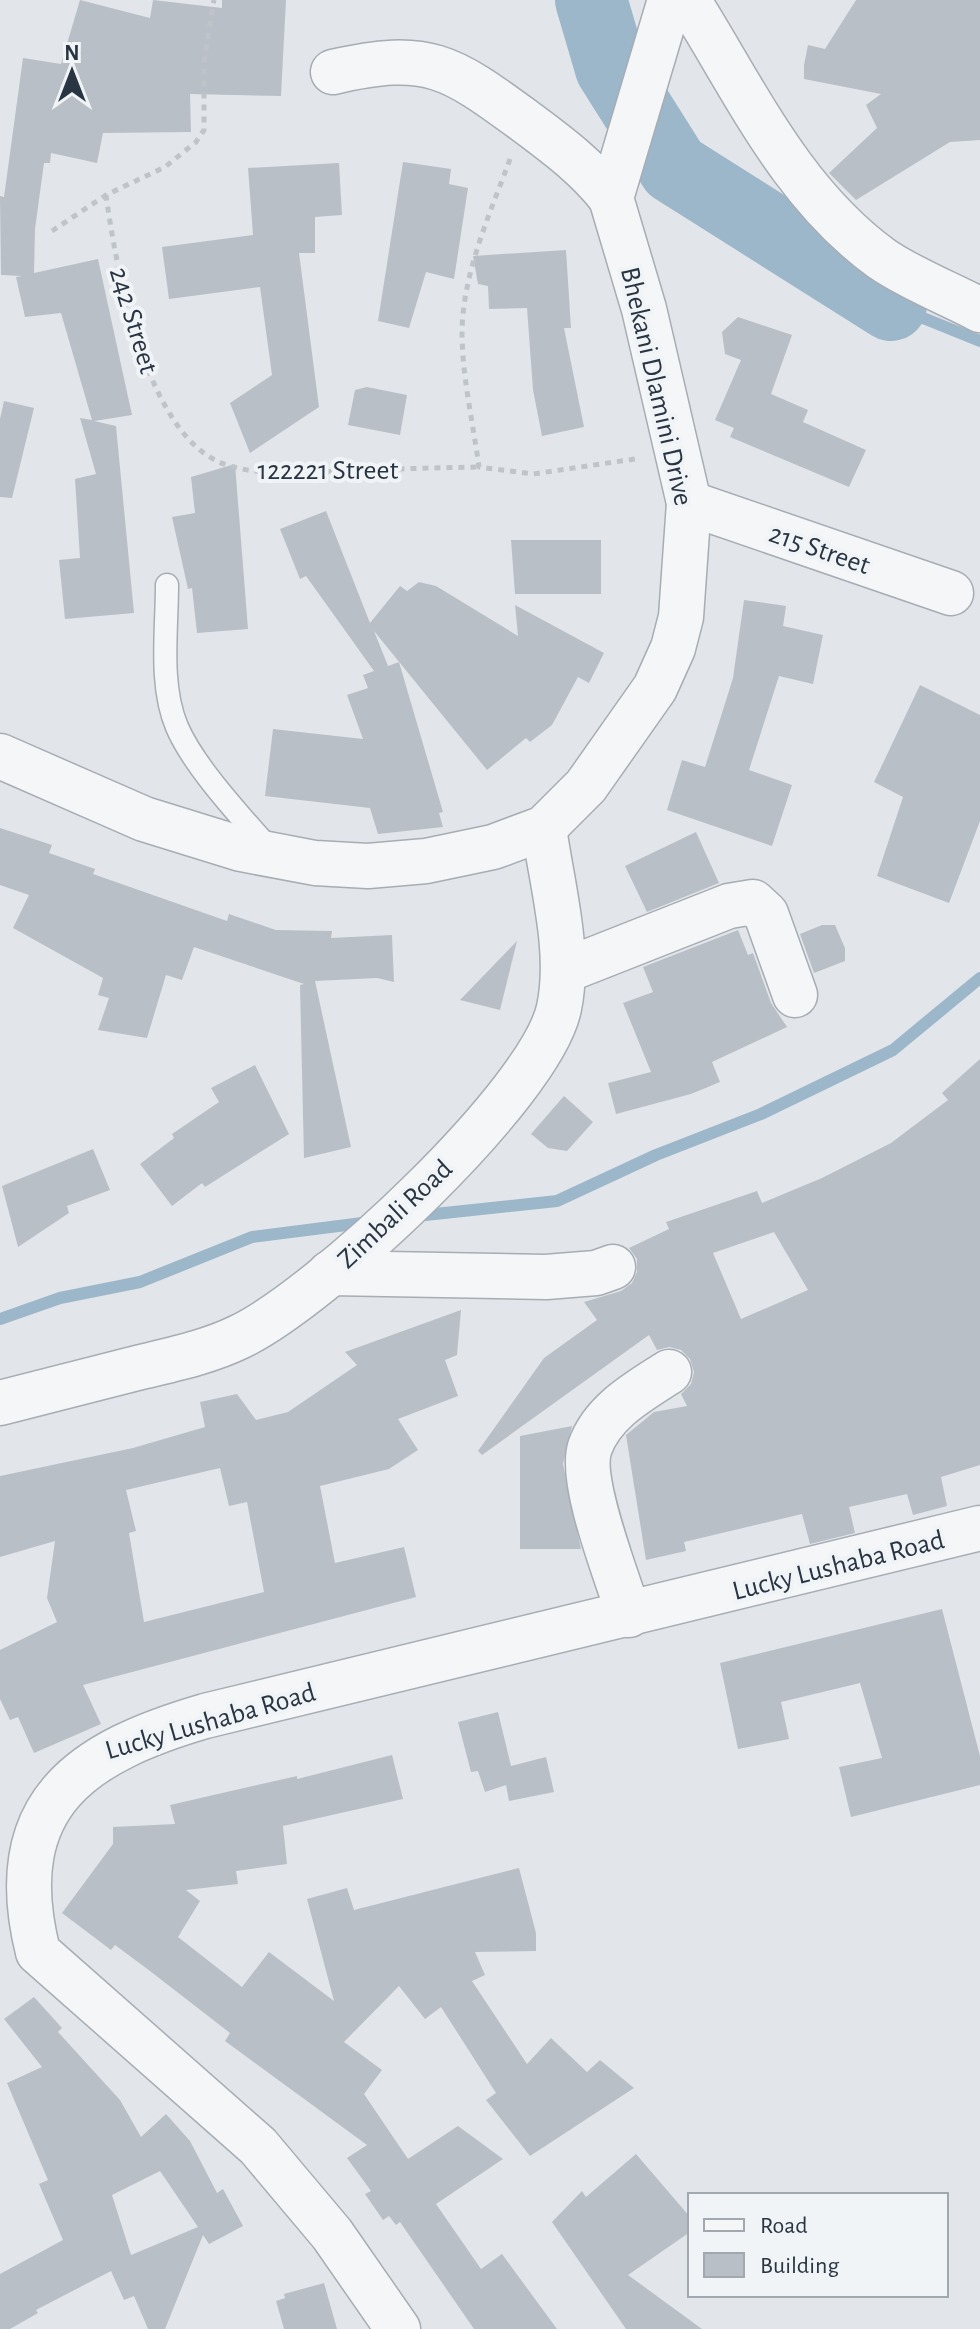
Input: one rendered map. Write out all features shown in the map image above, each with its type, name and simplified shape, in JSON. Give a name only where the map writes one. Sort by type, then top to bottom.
[{"type":"street","points":[[616,182],[670,0]]},
{"type":"street","points":[[688,0],[781,157],[828,214],[884,260],[980,310]]},
{"type":"street","name":"Bhekani Dlamini Drive","points":[[0,756],[144,819],[241,849],[315,863],[368,866],[426,861],[493,847],[544,828],[586,786],[620,742],[655,688],[673,648],[681,617],[689,503],[616,182],[588,169],[470,80],[421,64],[375,62],[333,72]]},
{"type":"street","name":"215 Street","points":[[689,503],[951,593]]},
{"type":"street","name":"Zimbali Road","points":[[0,1403],[200,1352],[240,1337],[284,1310],[341,1264],[445,1168],[524,1078],[546,1046],[559,1010],[564,971],[544,828]]},
{"type":"street","points":[[564,971],[729,906],[753,902],[766,914],[795,995]]},
{"type":"street","points":[[341,1264],[546,1277],[596,1273],[613,1267]]},
{"type":"street","points":[[629,1615],[593,1498],[589,1450],[600,1428],[623,1402],[669,1372]]},
{"type":"street","name":"Lucky Lushaba Road","points":[[398,2329],[332,2234],[258,2146],[38,1952],[17,1921],[9,1893],[10,1838],[18,1814],[33,1795],[90,1755],[130,1738],[205,1716],[980,1528]]},
{"type":"lane","points":[[167,585],[168,684],[177,728],[225,799],[275,855]]},
{"type":"path","points":[[52,231],[106,195],[165,167],[186,151],[204,130],[204,61],[214,0]]},
{"type":"path","points":[[479,467],[462,332],[466,295],[474,259],[526,122]]},
{"type":"path","name":"242 Street","points":[[106,195],[116,269],[150,372],[160,401],[187,436]]},
{"type":"path","name":"122221 Street","points":[[187,436],[220,462],[268,472],[479,467],[533,474],[676,452]]},
{"type":"building","points":[[80,0],[150,18],[153,0],[222,8],[222,0],[286,0],[281,96],[190,94],[191,132],[103,133],[97,163],[51,153],[50,163],[44,163],[35,229],[34,273],[98,259],[132,415],[94,421],[116,426],[134,613],[65,619],[59,560],[80,558],[75,479],[96,474],[80,418],[92,420],[61,313],[25,317],[16,277],[22,276],[1,275],[0,196],[4,197],[23,58],[61,64]]},
{"type":"building","points":[[856,0],[980,0],[980,140],[950,142],[856,200],[829,173],[877,128],[866,105],[881,94],[804,79],[804,65],[808,45],[825,49]]},
{"type":"building","points":[[403,162],[451,169],[449,184],[468,188],[454,279],[426,272],[409,328],[378,321]]},
{"type":"building","points":[[339,163],[342,215],[315,217],[315,253],[299,253],[319,407],[250,453],[230,403],[272,375],[260,287],[169,299],[162,247],[253,235],[248,168]]},
{"type":"building","points":[[566,250],[571,328],[564,328],[584,427],[542,436],[533,390],[527,308],[489,309],[488,286],[478,284],[473,256]]},
{"type":"building","points":[[738,317],[792,335],[771,394],[808,410],[803,422],[866,450],[849,487],[730,437],[734,428],[715,420],[741,360],[725,354],[722,332]]},
{"type":"building","points":[[367,387],[407,395],[400,435],[348,425],[355,390]]},
{"type":"building","points":[[4,401],[34,408],[12,498],[0,497],[0,419]]},
{"type":"building","points":[[235,464],[248,629],[197,633],[192,588],[188,589],[172,517],[195,513],[191,477]]},
{"type":"building","points":[[326,511],[370,623],[400,586],[407,591],[419,582],[436,586],[518,636],[515,605],[604,653],[589,683],[578,677],[552,725],[530,742],[526,738],[487,770],[374,631],[388,666],[399,662],[443,812],[439,813],[443,827],[378,834],[370,808],[265,796],[273,729],[363,739],[347,695],[368,688],[363,675],[374,671],[306,576],[300,579],[280,529]]},
{"type":"building","points":[[511,540],[601,540],[601,594],[515,594]]},
{"type":"building","points":[[744,600],[786,606],[783,626],[823,635],[813,684],[779,676],[749,770],[792,785],[772,846],[667,810],[682,760],[705,767],[733,678]]},
{"type":"building","points":[[920,685],[980,715],[980,821],[949,903],[877,876],[903,797],[874,782]]},
{"type":"building","points":[[0,828],[52,845],[49,853],[95,869],[93,874],[227,921],[229,914],[276,930],[332,931],[331,938],[392,935],[394,982],[377,978],[315,981],[351,1147],[304,1158],[300,985],[304,984],[194,947],[182,980],[166,975],[147,1038],[98,1030],[109,998],[98,995],[103,978],[13,928],[29,895],[0,885]]},
{"type":"building","points":[[696,832],[719,883],[647,912],[625,866]]},
{"type":"building","points":[[822,925],[835,925],[845,948],[845,961],[814,973],[800,934]]},
{"type":"building","points":[[738,930],[748,955],[753,953],[771,1003],[787,1027],[712,1062],[720,1082],[691,1094],[616,1114],[608,1083],[651,1072],[623,1003],[653,992],[643,967]]},
{"type":"building","points":[[517,941],[500,1010],[460,1000]]},
{"type":"building","points":[[980,1059],[980,1465],[941,1477],[947,1506],[913,1515],[907,1494],[849,1507],[855,1533],[810,1544],[802,1514],[684,1542],[686,1551],[646,1560],[626,1435],[654,1412],[687,1406],[681,1394],[691,1384],[694,1372],[690,1359],[681,1350],[669,1347],[657,1350],[649,1335],[482,1455],[478,1451],[544,1358],[597,1320],[584,1302],[621,1291],[632,1283],[637,1272],[637,1259],[629,1248],[669,1229],[666,1222],[757,1191],[762,1203],[822,1178],[891,1143],[948,1100],[942,1093]],"holes":[[[774,1232],[808,1290],[741,1319],[713,1253]]]},
{"type":"building","points":[[255,1065],[289,1134],[205,1187],[202,1183],[172,1206],[140,1164],[174,1138],[172,1134],[219,1102],[211,1088]]},
{"type":"building","points":[[564,1096],[593,1122],[567,1151],[548,1148],[531,1134]]},
{"type":"building","points":[[93,1149],[110,1190],[67,1206],[69,1213],[18,1247],[2,1186]]},
{"type":"building","points":[[461,1310],[457,1355],[445,1360],[458,1396],[398,1419],[418,1450],[389,1469],[320,1486],[335,1563],[404,1547],[416,1597],[83,1685],[101,1724],[34,1753],[18,1717],[10,1720],[0,1699],[0,1650],[57,1622],[47,1598],[55,1541],[0,1557],[0,1476],[133,1448],[205,1427],[200,1402],[237,1394],[256,1420],[288,1412],[357,1365],[345,1352]],"holes":[[[220,1468],[229,1506],[247,1502],[264,1592],[144,1622],[129,1533],[136,1531],[126,1490]]]},
{"type":"building","points":[[572,1426],[563,1464],[581,1549],[520,1549],[520,1436]]},
{"type":"building","points":[[942,1609],[980,1756],[980,1785],[851,1817],[839,1767],[882,1758],[860,1683],[781,1702],[789,1739],[738,1749],[720,1663]]},
{"type":"building","points":[[498,1712],[511,1766],[546,1757],[554,1792],[509,1801],[506,1785],[485,1792],[478,1771],[471,1772],[458,1722]]},
{"type":"building","points":[[392,1755],[403,1799],[283,1826],[287,1864],[236,1871],[238,1884],[186,1890],[200,1901],[178,1937],[242,1987],[269,1952],[334,2001],[307,1899],[347,1888],[354,1910],[519,1868],[536,1933],[536,1951],[475,1952],[485,1975],[472,1981],[527,2064],[551,2038],[587,2072],[600,2060],[634,2088],[530,2156],[486,2100],[496,2093],[441,2007],[425,2019],[399,1986],[344,2042],[382,2070],[364,2094],[408,2159],[458,2126],[503,2159],[436,2204],[481,2269],[502,2254],[557,2329],[474,2329],[400,2222],[396,2225],[389,2216],[383,2220],[365,2194],[371,2191],[347,2158],[367,2145],[225,2041],[230,2033],[150,1971],[115,1945],[111,1950],[62,1913],[113,1844],[113,1827],[175,1824],[170,1805],[297,1776],[297,1779]]},
{"type":"building","points":[[34,1997],[62,2028],[58,2032],[120,2100],[141,2137],[166,2114],[190,2141],[217,2193],[223,2189],[243,2226],[209,2244],[203,2235],[165,2329],[148,2329],[134,2296],[124,2300],[111,2271],[36,2310],[38,2313],[10,2329],[0,2329],[0,2274],[63,2240],[39,2184],[48,2180],[7,2083],[42,2067],[4,2019]],"holes":[[[160,2171],[198,2227],[131,2255],[112,2195]]]},
{"type":"building","points":[[636,2154],[688,2215],[688,2233],[628,2275],[702,2329],[626,2329],[552,2222],[582,2191],[586,2197]]},
{"type":"building","points":[[324,2283],[337,2329],[284,2329],[276,2301],[285,2298],[284,2294]]},
{"type":"waterway","points":[[591,0],[611,68],[674,168],[891,305]]},
{"type":"waterway","points":[[891,305],[980,341]]},
{"type":"waterway","points":[[416,1216],[557,1201],[656,1155],[761,1114],[893,1050],[980,978]]},
{"type":"waterway","points":[[0,1319],[60,1298],[140,1282],[252,1237],[370,1222]]}]
